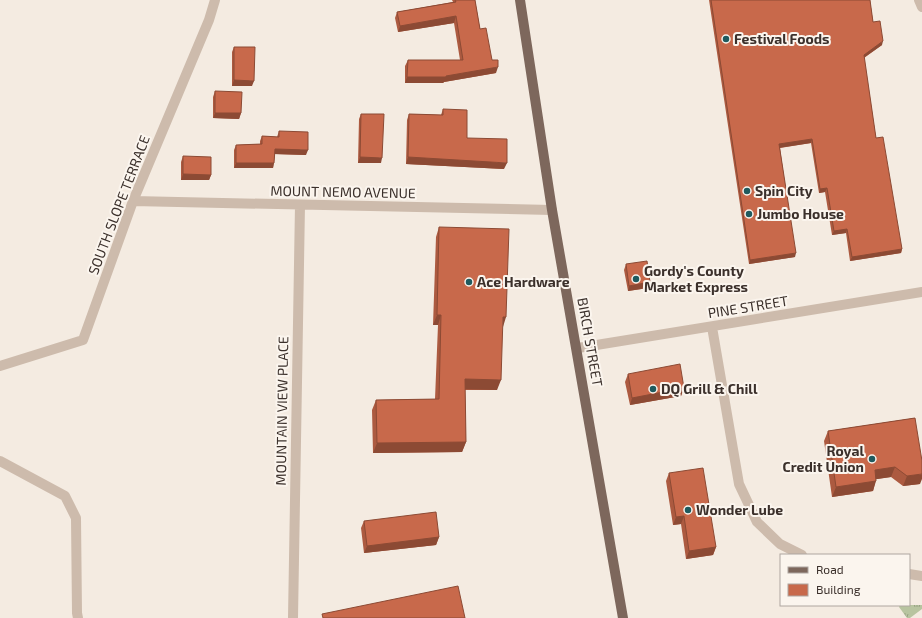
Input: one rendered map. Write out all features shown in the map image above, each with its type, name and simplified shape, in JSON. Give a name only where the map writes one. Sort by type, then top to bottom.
[{"type":"main road","name":"BIRCH STREET","points":[[520,0],[552,210],[578,348],[623,618]]},
{"type":"street","name":"SOUTH SLOPE TERRACE","points":[[0,366],[83,340],[133,201],[209,20],[215,0]]},
{"type":"street","points":[[919,0],[922,8]]},
{"type":"street","name":"MOUNT NEMO AVENUE","points":[[133,201],[552,210]]},
{"type":"street","name":"MOUNTAIN VIEW PLACE","points":[[293,618],[300,205]]},
{"type":"street","name":"PINE STREET","points":[[578,348],[922,292]]},
{"type":"street","points":[[712,327],[739,484],[757,522],[780,544],[800,554]]},
{"type":"street","points":[[0,461],[65,496],[76,518],[76,613],[78,618]]},
{"type":"street","points":[[910,574],[922,576]]},
{"type":"green space","points":[[922,605],[922,609],[910,618],[907,618],[899,607]]},
{"type":"building","points":[[455,0],[475,0],[480,29],[486,28],[492,60],[498,60],[498,67],[446,77],[407,77],[408,60],[463,60],[456,16],[400,26],[397,12],[456,2]]},
{"type":"building","points":[[711,0],[870,0],[873,22],[880,21],[883,41],[864,55],[876,138],[883,137],[902,249],[852,257],[847,229],[834,231],[827,188],[820,189],[812,139],[779,144],[796,253],[750,260]]},
{"type":"building","points":[[234,47],[255,47],[254,81],[234,80]]},
{"type":"building","points":[[215,91],[242,92],[241,113],[215,113]]},
{"type":"building","points":[[443,109],[467,110],[467,138],[507,139],[507,163],[408,157],[409,114],[443,115]]},
{"type":"building","points":[[361,114],[384,114],[382,158],[360,157]]},
{"type":"building","points":[[279,131],[308,132],[308,150],[275,149],[274,163],[236,163],[236,145],[262,144],[262,136],[279,137]]},
{"type":"building","points":[[183,156],[211,157],[211,175],[183,174]]},
{"type":"building","name":"Ace Hardware","points":[[439,227],[509,229],[506,317],[503,317],[501,380],[465,379],[466,442],[377,443],[376,400],[439,399],[441,315],[437,315]]},
{"type":"building","name":"Gordy's County Market Express","points":[[647,261],[650,282],[629,286],[626,264]]},
{"type":"building","name":"DQ Grill & Chill","points":[[680,364],[684,388],[632,398],[628,374]]},
{"type":"building","name":"Royal Credit Union","points":[[915,418],[922,461],[922,474],[907,476],[895,467],[875,470],[876,481],[836,487],[828,431]]},
{"type":"building","name":"Wonder Lube","points":[[703,468],[716,547],[689,551],[684,516],[676,517],[669,473]]},
{"type":"building","points":[[436,512],[439,537],[367,546],[364,521]]},
{"type":"building","points":[[458,586],[465,618],[323,618],[322,614]]},
{"type":"place","name":"Festival Foods","points":[[726,39]]},
{"type":"place","name":"Spin City","points":[[747,191]]},
{"type":"place","name":"Jumbo House","points":[[749,214]]},
{"type":"place","name":"Gordy's County Market Express","points":[[636,279]]},
{"type":"place","name":"Ace Hardware","points":[[469,282]]},
{"type":"place","name":"DQ Grill & Chill","points":[[653,389]]},
{"type":"place","name":"Royal Credit Union","points":[[872,459]]},
{"type":"place","name":"Wonder Lube","points":[[688,510]]}]
